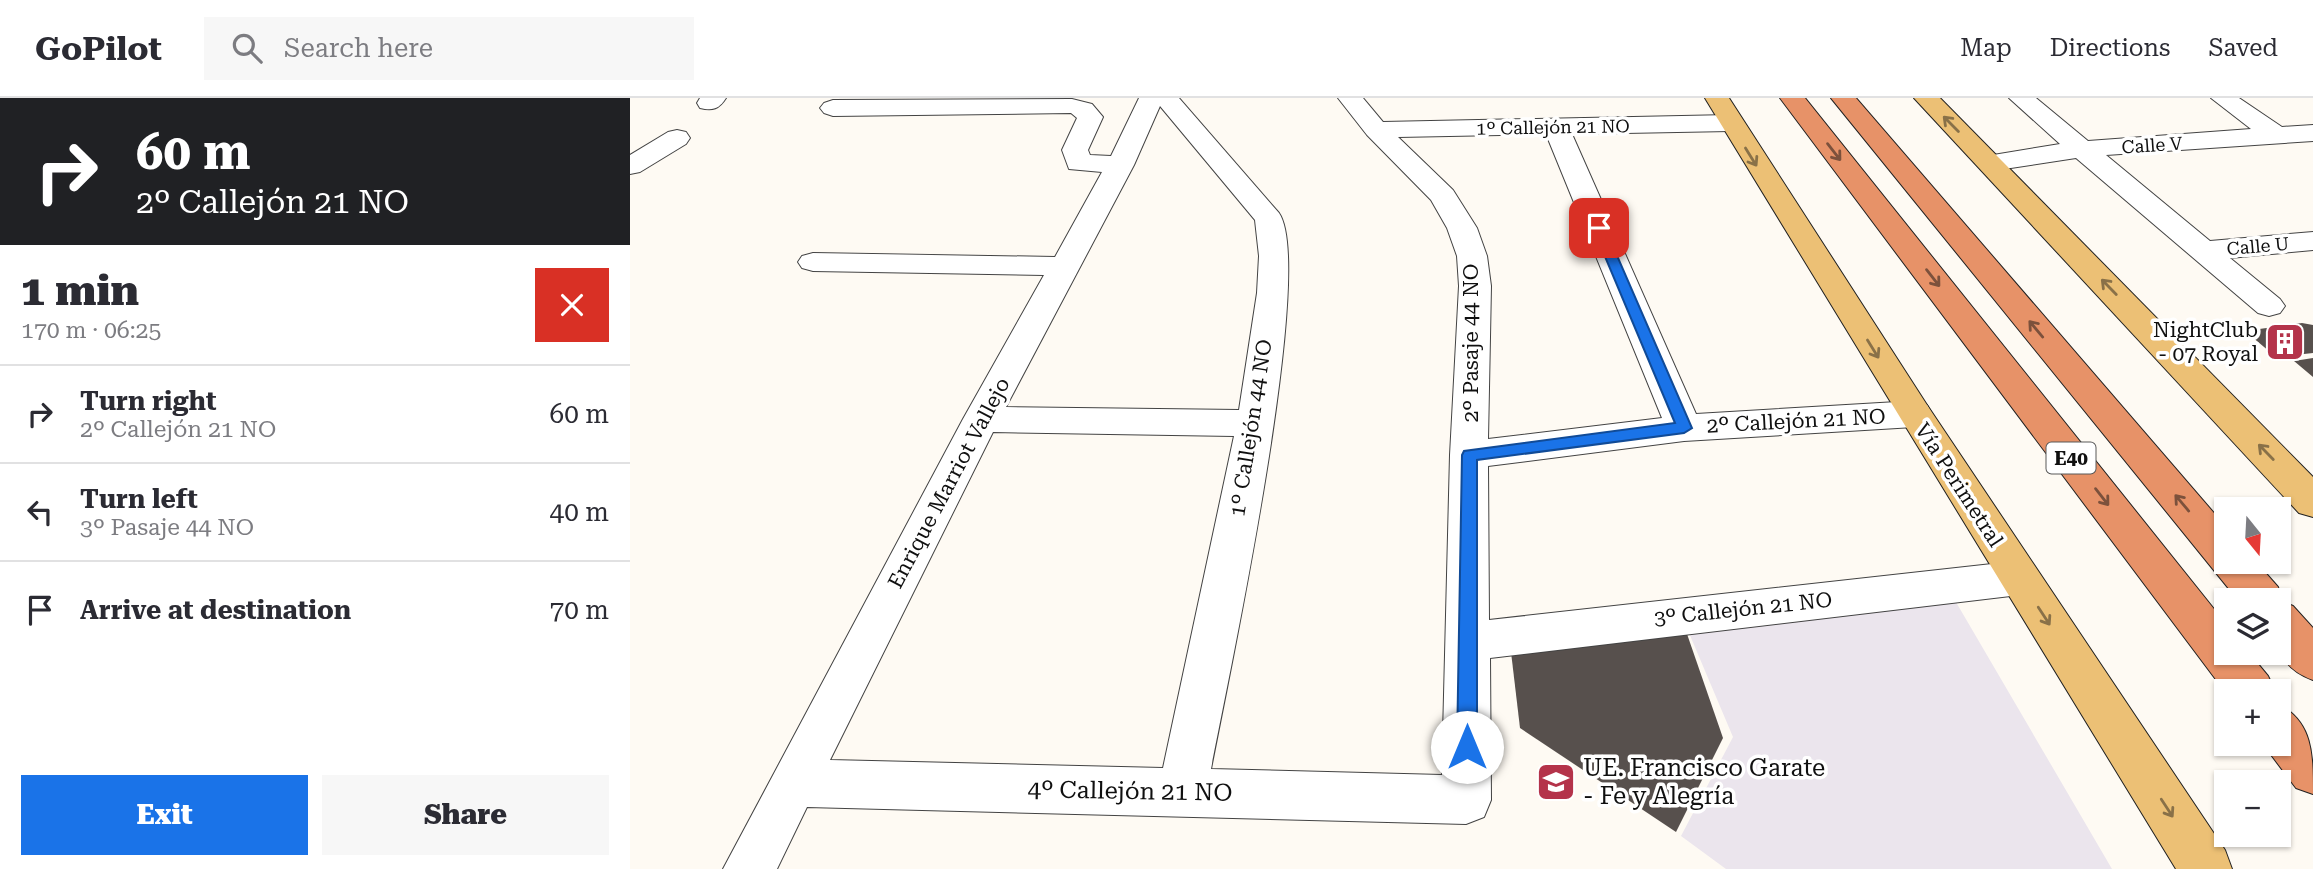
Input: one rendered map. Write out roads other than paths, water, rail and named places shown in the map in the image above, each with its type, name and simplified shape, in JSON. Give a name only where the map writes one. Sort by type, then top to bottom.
[{"type":"highway","name":"E40","points":[[1792,98],[2243,679]]},
{"type":"highway","name":"E40","points":[[1843,98],[2214,542]]},
{"type":"highway","points":[[2241,574],[2253,588]]},
{"type":"highway","points":[[2291,634],[2313,660]]},
{"type":"highway","points":[[2291,743],[2313,771]]},
{"type":"main road","points":[[1926,98],[2313,502]]},
{"type":"main road","name":"Vía Perimetral","points":[[1723,111],[2206,869]]},
{"type":"street","name":"Enrique Marriot Vallejo","points":[[748,869],[981,419],[1120,165],[1151,98]]},
{"type":"street","name":"1º Callejón 44 NO","points":[[1166,98],[1269,219],[1274,240],[1275,270],[1255,423],[1182,793]]},
{"type":"street","name":"2º Pasaje 44 NO","points":[[1350,98],[1376,130],[1443,196],[1462,228],[1472,256],[1475,286],[1469,455],[1466,800]]},
{"type":"street","points":[[2021,98],[2269,306]]},
{"type":"street","points":[[2223,98],[2277,136]]},
{"type":"street","points":[[833,108],[1072,106],[1083,109],[1090,117],[1075,150],[1079,163],[1120,165]]},
{"type":"street","name":"1º Callejón 21 NO","points":[[1376,130],[1556,127],[1723,111]]},
{"type":"street","points":[[1556,127],[1684,428]]},
{"type":"street","name":"Calle V","points":[[1991,163],[2081,149],[2313,134]]},
{"type":"street","points":[[630,166],[677,138]]},
{"type":"street","name":"Calle U","points":[[2203,251],[2313,241]]},
{"type":"street","points":[[813,262],[1065,267]]},
{"type":"street","name":"2º Callejón 21 NO","points":[[1469,455],[1684,428],[1914,414]]},
{"type":"street","points":[[981,419],[1255,423]]},
{"type":"street","name":"3º Callejón 21 NO","points":[[1468,640],[2019,578]]},
{"type":"street","name":"4º Callejón 21 NO","points":[[793,783],[1466,800]]},
{"type":"place","name":"NightClub - 07 Royal","points":[[2285,342]]},
{"type":"place","name":"UE. Francisco Garate - Fe y Alegría","points":[[1556,782]]}]
